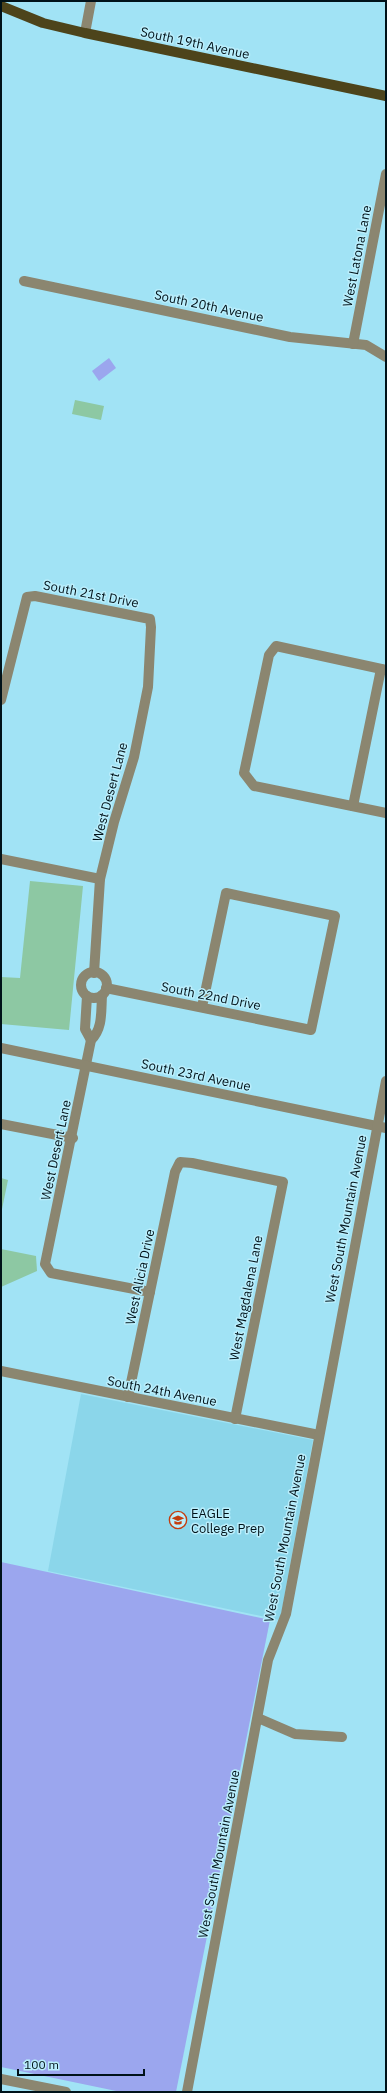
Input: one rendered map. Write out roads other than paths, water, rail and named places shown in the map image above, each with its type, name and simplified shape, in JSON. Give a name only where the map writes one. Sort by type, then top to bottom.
[{"type":"main road","name":"South 19th Avenue","points":[[1,6],[43,23],[85,33],[386,96]]},
{"type":"street","points":[[85,33],[91,1]]},
{"type":"street","name":"West Latona Lane","points":[[353,344],[386,174]]},
{"type":"street","name":"South 20th Avenue","points":[[24,281],[290,337],[353,344],[372,348],[386,357]]},
{"type":"street","name":"South 21st Drive","points":[[1,700],[27,597],[35,596],[150,619]]},
{"type":"street","name":"West Desert Lane","points":[[94,972],[100,880],[114,822],[134,757],[148,688],[151,627],[150,619]]},
{"type":"street","points":[[354,806],[384,669],[276,646],[269,655],[244,773],[254,786],[386,813]]},
{"type":"street","points":[[1,859],[100,880]]},
{"type":"street","name":"South 22nd Drive","points":[[104,992],[202,1008],[311,1030],[335,916],[226,893],[202,1008]]},
{"type":"street","points":[[94,972],[104,977],[104,992],[95,998],[87,996],[82,990],[81,982],[85,975],[94,972]]},
{"type":"street","name":"West Desert Lane","points":[[104,992],[97,1035],[91,1040],[73,1138],[45,1264],[51,1273],[150,1292]]},
{"type":"street","name":"West Desert Lane","points":[[87,996],[85,1016],[87,1035],[91,1040]]},
{"type":"street","points":[[85,1016],[100,1018]]},
{"type":"street","name":"South 23rd Avenue","points":[[1,1048],[382,1127]]},
{"type":"street","name":"West South Mountain Avenue","points":[[187,2092],[268,1660],[286,1614],[318,1435],[382,1127],[386,1081]]},
{"type":"street","points":[[1,1124],[73,1138]]},
{"type":"street","name":"West Alicia Drive","points":[[128,1397],[175,1172],[180,1162],[283,1182]]},
{"type":"street","name":"West Magdalena Lane","points":[[235,1419],[283,1182]]},
{"type":"street","name":"South 24th Avenue","points":[[1,1371],[318,1435]]},
{"type":"street","points":[[258,1718],[295,1734],[342,1737]]},
{"type":"street","points":[[1,2079],[66,2092]]},
{"type":"place","name":"EAGLE College Prep","points":[[178,1520]]}]
